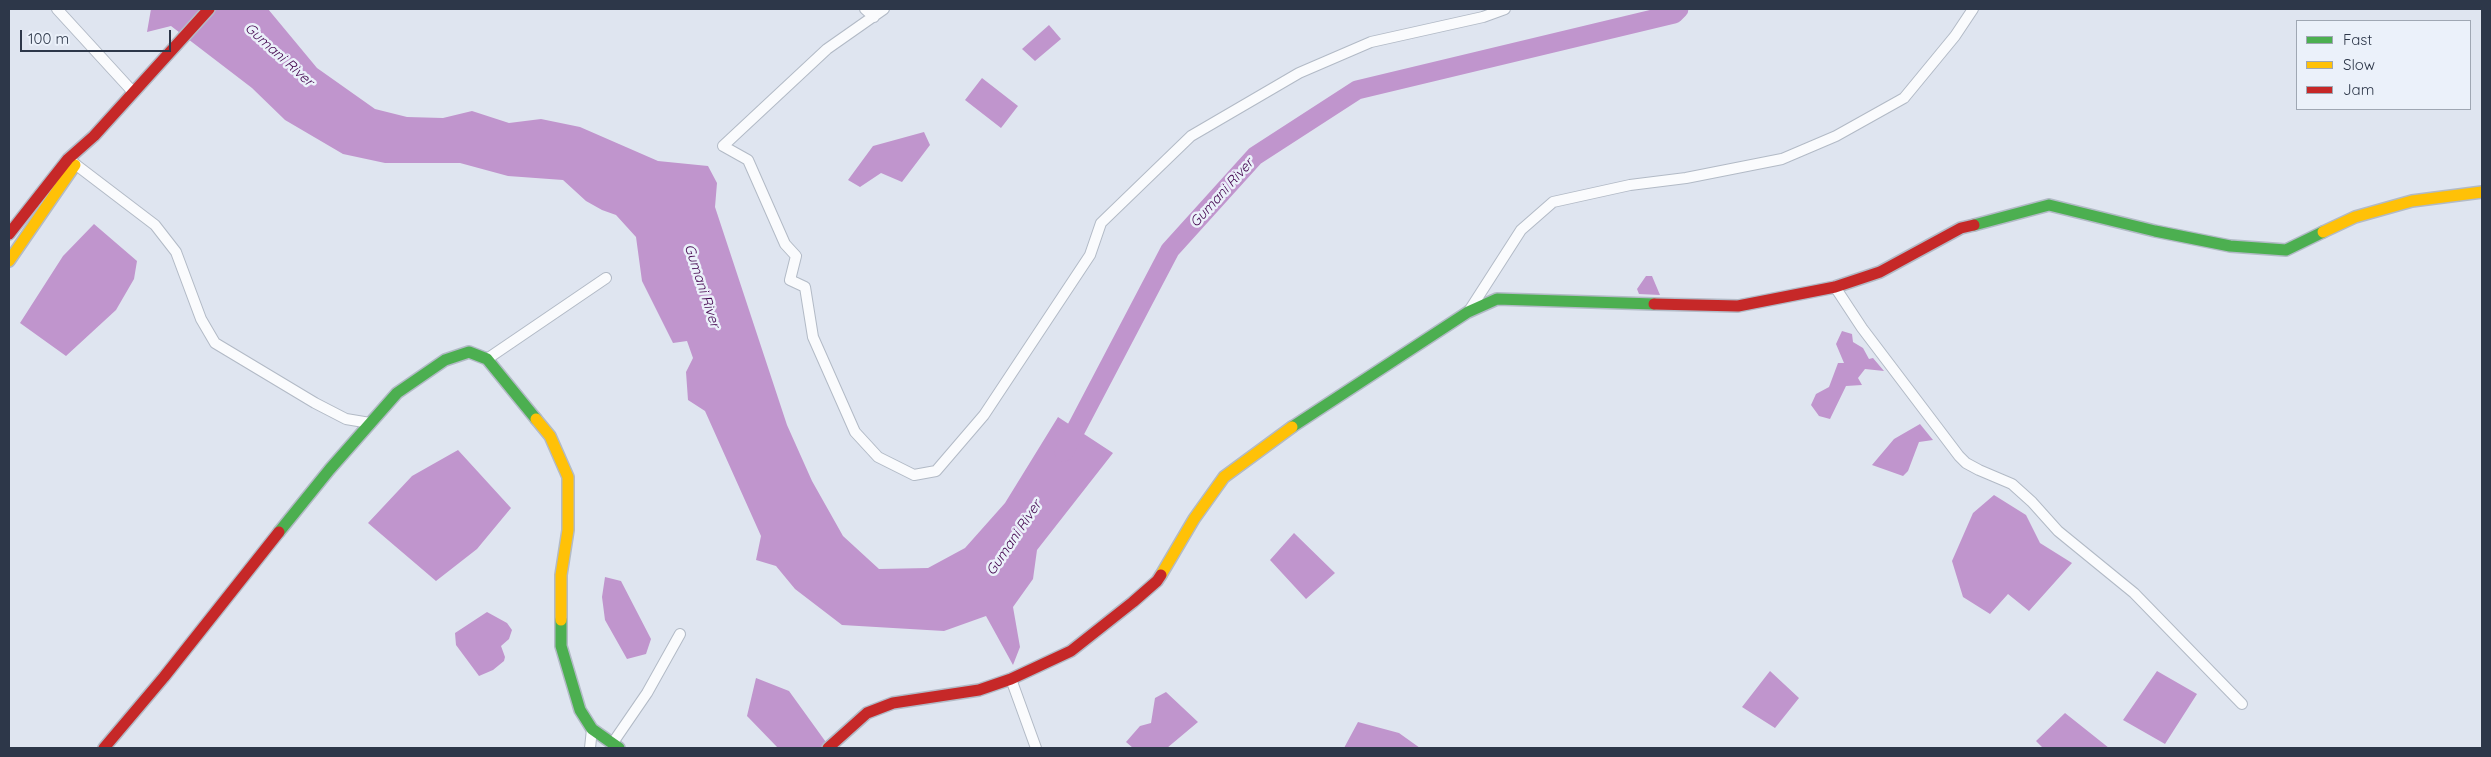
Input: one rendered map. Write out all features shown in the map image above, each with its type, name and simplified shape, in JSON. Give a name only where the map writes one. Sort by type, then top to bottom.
[{"type":"street","points":[[57,9],[133,92]]},
{"type":"street","points":[[9,234],[133,92],[209,9]]},
{"type":"street","points":[[865,9],[874,17]]},
{"type":"street","points":[[884,9],[827,49],[723,146],[748,160],[786,244],[796,256],[790,280],[805,287],[813,337],[855,432],[878,457],[914,475],[936,471],[984,415],[1090,254],[1101,223],[1191,136],[1300,73],[1371,42],[1482,17],[1504,9]]},
{"type":"street","points":[[1468,312],[1521,230],[1554,202],[1630,185],[1686,178],[1782,159],[1836,136],[1904,98],[1955,36],[1973,9]]},
{"type":"street","points":[[9,261],[72,162]]},
{"type":"street","points":[[72,162],[155,225],[166,238],[176,252],[201,319],[215,343],[323,407],[346,418],[370,423]]},
{"type":"street","points":[[828,748],[867,713],[894,703],[979,690],[1011,679],[1070,651],[1157,581],[1194,519],[1224,477],[1270,441],[1468,312],[1497,299],[1738,306],[1835,287],[1880,272],[1961,228],[2049,205],[2155,231],[2230,246],[2286,250],[2355,218],[2412,201],[2482,192]]},
{"type":"street","points":[[487,359],[606,278]]},
{"type":"street","points":[[1835,287],[1862,328],[1966,464],[2012,484],[2032,502],[2058,531],[2134,592],[2242,704]]},
{"type":"street","points":[[104,748],[164,678],[221,603],[318,484],[396,393],[445,360],[469,352],[487,359],[550,436],[568,477],[568,530],[560,575],[561,646],[580,710],[592,729],[616,746],[680,634]]},
{"type":"street","points":[[1011,679],[1036,748]]},
{"type":"street","points":[[590,748],[592,729]]},
{"type":"water","points":[[151,9],[268,9],[317,68],[375,109],[407,117],[443,118],[472,111],[509,123],[541,119],[580,127],[658,161],[708,166],[717,183],[715,207],[787,425],[812,481],[843,536],[879,569],[928,568],[965,548],[1005,503],[1058,417],[1113,453],[1037,550],[1033,579],[1013,607],[1020,647],[1013,665],[986,616],[944,631],[842,625],[795,589],[776,566],[756,560],[761,536],[705,411],[688,400],[686,372],[693,358],[687,341],[673,343],[642,281],[636,237],[616,215],[586,201],[563,180],[508,176],[460,163],[385,163],[343,154],[285,120],[252,88],[171,26],[147,32]]},
{"type":"water","points":[[1049,25],[1061,39],[1035,61],[1022,49]]},
{"type":"water","points":[[982,78],[1018,106],[1001,128],[965,100]]},
{"type":"water","points":[[924,132],[930,145],[902,182],[881,173],[860,187],[848,180],[873,146]]},
{"type":"water","points":[[94,224],[137,261],[134,279],[116,310],[66,356],[20,323],[63,256]]},
{"type":"water","points":[[1646,276],[1652,276],[1660,295],[1639,294],[1637,289]]},
{"type":"water","points":[[1842,331],[1852,334],[1853,342],[1863,348],[1869,359],[1873,358],[1884,371],[1865,369],[1858,378],[1862,385],[1846,386],[1830,419],[1819,416],[1811,405],[1816,394],[1829,387],[1838,363],[1844,363],[1836,344]]},
{"type":"water","points":[[1920,424],[1933,440],[1919,442],[1908,471],[1903,476],[1872,465],[1894,439]]},
{"type":"water","points":[[458,450],[511,508],[477,549],[436,581],[368,523],[412,476]]},
{"type":"water","points":[[1994,495],[2026,515],[2040,543],[2072,563],[2029,611],[2008,594],[1990,614],[1963,597],[1952,561],[1973,513]]},
{"type":"water","points":[[1294,533],[1335,573],[1306,599],[1270,560]]},
{"type":"water","points":[[605,577],[621,581],[651,639],[646,654],[627,659],[605,620],[602,597]]},
{"type":"water","points":[[487,612],[507,623],[512,630],[509,639],[501,646],[505,657],[504,661],[493,670],[479,676],[456,645],[455,633]]},
{"type":"water","points":[[1770,671],[1799,698],[1775,728],[1742,707]]},
{"type":"water","points":[[2157,671],[2197,694],[2165,744],[2123,720]]},
{"type":"water","points":[[756,678],[789,691],[828,745],[822,748],[778,748],[747,716]]},
{"type":"water","points":[[1166,692],[1198,722],[1167,748],[1133,748],[1126,742],[1140,726],[1151,723],[1155,698]]},
{"type":"water","points":[[2065,713],[2109,748],[2043,748],[2036,741]]},
{"type":"water","points":[[1358,722],[1399,733],[1420,748],[1344,748]]},
{"type":"waterway","name":"Gumani River","points":[[1064,452],[1170,250],[1255,156],[1357,90],[1674,14],[1679,9]]},
{"type":"traffic: fast","points":[[1974,225],[2049,205],[2155,231],[2230,246],[2286,250],[2323,232]]},
{"type":"traffic: fast","points":[[1292,427],[1468,312],[1497,299],[1654,304]]},
{"type":"traffic: fast","points":[[279,532],[330,469],[397,393],[445,360],[469,352],[487,359],[536,419]]},
{"type":"traffic: fast","points":[[561,620],[561,646],[580,710],[592,729],[619,748]]},
{"type":"traffic: slow","points":[[9,261],[75,165]]},
{"type":"traffic: slow","points":[[2323,232],[2355,217],[2412,201],[2482,192]]},
{"type":"traffic: slow","points":[[536,419],[550,436],[568,477],[568,530],[561,575],[561,620]]},
{"type":"traffic: slow","points":[[1161,575],[1194,519],[1224,477],[1292,427]]},
{"type":"traffic: jam","points":[[9,234],[68,159],[94,136],[209,9]]},
{"type":"traffic: jam","points":[[1654,304],[1738,306],[1835,287],[1880,272],[1961,228],[1974,225]]},
{"type":"traffic: jam","points":[[104,748],[164,677],[279,532]]},
{"type":"traffic: jam","points":[[828,748],[867,713],[893,703],[979,690],[1011,679],[1071,651],[1133,602],[1157,581],[1161,575]]}]
